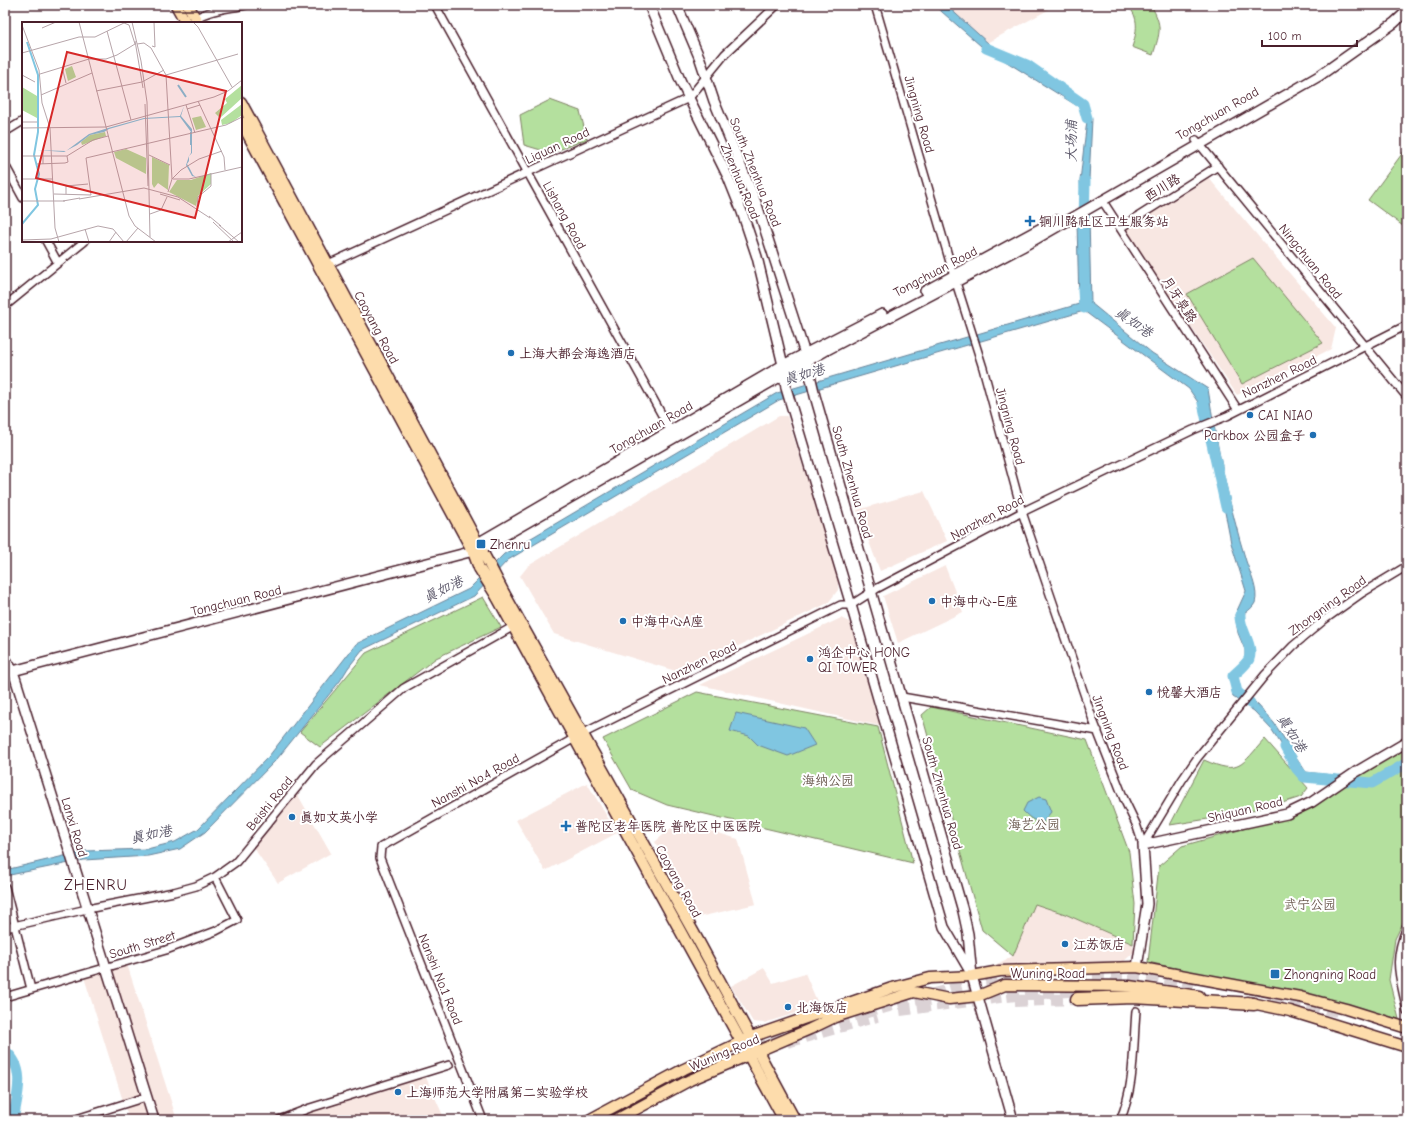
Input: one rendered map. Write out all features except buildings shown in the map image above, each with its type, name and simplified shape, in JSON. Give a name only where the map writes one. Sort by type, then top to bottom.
[{"type":"highway","points":[[1077,999],[1133,997],[1254,1004]]},
{"type":"main road","points":[[176,5],[185,22]]},
{"type":"main road","points":[[188,5],[195,21]]},
{"type":"main road","name":"Zhenhua Road","points":[[649,5],[688,98],[728,178],[742,212],[757,257],[785,375]]},
{"type":"main road","name":"South Zhenhua Road","points":[[678,5],[706,76],[714,101],[757,205],[805,358],[963,910],[972,976],[1013,1120]]},
{"type":"main road","name":"Tongchuan Road","points":[[1091,203],[1102,200],[1317,71],[1354,47],[1390,20],[1406,5]]},
{"type":"main road","name":"Tongchuan Road","points":[[9,672],[477,548],[673,434],[783,365],[805,358],[955,279],[1198,142],[1319,76],[1394,23],[1407,11]]},
{"type":"main road","name":"Caoyang Road","points":[[242,108],[245,126],[324,266],[477,548],[484,566],[578,736],[614,811],[747,1039],[759,1051],[795,1120]]},
{"type":"main road","name":"Tongchuan Road","points":[[673,434],[785,375],[805,358]]},
{"type":"main road","name":"South Zhenhua Road","points":[[785,375],[786,388],[791,407],[851,605],[944,927],[972,976]]},
{"type":"main road","name":"Lanxi Road","points":[[5,658],[70,855],[154,1120]]},
{"type":"main road","name":"Shiquan Road","points":[[1143,846],[1287,814],[1312,802],[1356,772],[1407,742]]},
{"type":"main road","points":[[1137,967],[1147,904],[1143,846]]},
{"type":"main road","name":"Wuning Road","points":[[589,1120],[684,1069],[747,1039],[885,991],[930,978],[972,976],[1000,971],[1137,967],[1300,997],[1346,1009],[1407,1028]]},
{"type":"main road","name":"Wuning Road","points":[[616,1120],[690,1080],[748,1054],[759,1051],[835,1017],[914,992],[949,999],[978,996],[1005,985],[1129,986],[1254,1004],[1297,1013],[1407,1047]]},
{"type":"main road","name":"Caoyang Road","points":[[747,1039],[748,1054],[784,1120]]},
{"type":"street","points":[[195,21],[214,11],[245,5]]},
{"type":"street","name":"Lishang Road","points":[[435,5],[673,434]]},
{"type":"street","name":"Liquan Road","points":[[324,266],[688,98],[725,54],[777,5]]},
{"type":"street","name":"Jingning Road","points":[[875,5],[955,279],[973,335],[1022,512],[1098,731],[1143,846]]},
{"type":"street","points":[[5,132],[22,122]]},
{"type":"street","name":"Ningchuan Road","points":[[1198,142],[1407,397]]},
{"type":"street","points":[[5,165],[22,196]]},
{"type":"street","name":"西川路","points":[[1120,228],[1218,166]]},
{"type":"street","name":"月牙泉路","points":[[1102,200],[1238,410]]},
{"type":"street","points":[[47,242],[58,263]]},
{"type":"street","points":[[5,306],[84,242]]},
{"type":"street","name":"Nanzhen Road","points":[[578,736],[841,605],[851,605],[872,592],[1022,512],[1193,430],[1222,418],[1366,347],[1407,325]]},
{"type":"street","name":"Zhongning Road","points":[[1143,846],[1182,780],[1198,757],[1265,675],[1293,646],[1324,620],[1362,593],[1407,566]]},
{"type":"street","name":"Beishi Road","points":[[5,928],[87,909],[174,892],[196,886],[215,877],[236,862],[316,764],[404,688],[517,625]]},
{"type":"street","points":[[902,697],[1098,731]]},
{"type":"street","name":"Nanshi No.4 Road","points":[[381,847],[578,736]]},
{"type":"street","name":"Nanshi No.1 Road","points":[[381,847],[380,858],[483,1120]]},
{"type":"street","name":"South Street","points":[[5,997],[190,942],[237,920],[215,877]]},
{"type":"street","points":[[5,887],[32,989]]},
{"type":"street","points":[[1407,927],[1400,942],[1397,961],[1407,1011]]},
{"type":"street","points":[[1120,1120],[1127,1101],[1129,1088],[1136,1011]]},
{"type":"street","points":[[279,1120],[310,1108],[449,1065]]},
{"type":"street","points":[[73,1120],[146,1097]]},
{"type":"shaded area","points":[[939,5],[1045,5],[1048,10],[981,46]]},
{"type":"shaded area","points":[[1207,176],[1336,328],[1331,349],[1237,395],[1124,228]]},
{"type":"shaded area","points":[[779,416],[787,416],[838,576],[838,590],[828,603],[682,673],[554,634],[520,576],[528,566]]},
{"type":"shaded area","points":[[924,491],[947,541],[880,571],[857,510]]},
{"type":"shaded area","points":[[945,566],[963,612],[898,643],[883,596]]},
{"type":"shaded area","points":[[841,618],[849,622],[855,631],[880,726],[700,685]]},
{"type":"shaded area","name":"普陀区老年医院 普陀区中医医院","points":[[587,783],[617,833],[545,871],[516,820]]},
{"type":"shaded area","name":"真如文英小学","points":[[295,790],[331,853],[278,883],[251,844]]},
{"type":"shaded area","points":[[679,821],[738,839],[756,904],[699,917],[655,842]]},
{"type":"shaded area","points":[[1035,904],[1065,914],[1133,944],[1134,952],[1123,962],[1004,967],[995,965],[1013,956]]},
{"type":"shaded area","points":[[126,961],[177,1120],[129,1120],[83,974]]},
{"type":"shaded area","points":[[764,968],[773,983],[805,973],[819,1006],[764,1023],[753,1022],[731,986]]},
{"type":"shaded area","name":"上海师范大学附属第二实验学校","points":[[424,1073],[445,1120],[280,1120]]},
{"type":"green space","points":[[1127,5],[1151,5],[1159,24],[1159,35],[1153,55],[1132,47],[1136,30],[1136,20]]},
{"type":"green space","points":[[550,100],[580,111],[587,139],[551,153],[524,145],[520,115]]},
{"type":"green space","points":[[1407,147],[1407,229],[1368,200]]},
{"type":"green space","points":[[1253,258],[1323,343],[1242,384],[1187,294]]},
{"type":"green space","points":[[483,597],[501,627],[436,658],[320,747],[300,732],[366,653]]},
{"type":"green space","name":"海纳公园","points":[[697,692],[878,727],[913,863],[667,805],[632,790],[603,739]]},
{"type":"green space","name":"海艺公园","points":[[931,707],[1087,740],[1129,852],[1135,904],[1133,944],[1065,914],[1035,904],[1013,956],[982,930],[922,715]]},
{"type":"green space","points":[[1265,739],[1308,788],[1301,797],[1276,805],[1170,825],[1204,760],[1225,767],[1239,765],[1250,756]]},
{"type":"green space","name":"武宁公园","points":[[1407,747],[1407,914],[1395,939],[1389,980],[1399,1019],[1148,962],[1159,866],[1182,846],[1300,813]]},
{"type":"water","points":[[934,5],[946,5],[999,53],[1027,65],[1083,104],[1092,119],[1089,180],[1084,195],[1081,198],[1080,181],[1087,120],[1079,107],[981,46]]},
{"type":"water","points":[[1089,216],[1091,303],[1152,353],[1208,389],[1219,454],[1229,497],[1256,593],[1254,605],[1240,617],[1251,660],[1234,676],[1237,692],[1258,705],[1274,723],[1306,772],[1341,776],[1325,782],[1304,777],[1272,730],[1254,711],[1233,697],[1230,677],[1245,657],[1245,650],[1238,633],[1235,615],[1246,591],[1231,543],[1206,414],[1189,389],[1084,311],[779,400],[508,560],[474,596],[362,650],[340,681],[277,759],[205,832],[180,849],[148,856],[84,860],[5,876],[5,870],[85,851],[147,849],[175,842],[198,829],[269,756],[356,644],[469,589],[504,554],[777,393],[1079,304],[1077,222]]},
{"type":"water","points":[[736,713],[804,728],[815,745],[788,756],[758,745],[749,736],[730,731]]},
{"type":"water","points":[[1407,759],[1407,769],[1372,785],[1347,785],[1351,781],[1372,783]]},
{"type":"water","points":[[1039,797],[1046,799],[1051,812],[1043,822],[1034,820],[1023,811],[1027,803]]},
{"type":"waterway","name":"大场浦","points":[[986,48],[1027,65],[1083,104],[1087,118]]},
{"type":"waterway","name":"大场浦","points":[[1084,220],[1085,181]]},
{"type":"waterway","name":"大场浦","points":[[1083,289],[1084,308]]},
{"type":"waterway","name":"真如港","points":[[1203,403],[1226,507]]},
{"type":"waterway","name":"真如港","points":[[1240,615],[1240,620],[1250,648],[1250,654],[1248,661],[1233,676],[1237,692],[1250,703]]},
{"type":"waterway","name":"真如港","points":[[1285,747],[1297,769],[1304,777],[1372,783],[1407,763]]},
{"type":"waterway","points":[[5,1051],[12,1058],[18,1074],[19,1083],[13,1120]]},
{"type":"tunnel","points":[[863,1013],[964,986],[1055,976],[1152,976],[1196,983]]},
{"type":"tunnel","points":[[900,1010],[1016,995],[1079,990]]},
{"type":"tunnel","points":[[1273,996],[1337,1011]]},
{"type":"tunnel","points":[[1015,1001],[1077,999]]},
{"type":"tunnel","points":[[787,1042],[877,1016]]},
{"type":"tunnel","points":[[720,1057],[729,1052],[791,1033]]},
{"type":"tunnel","points":[[670,1082],[703,1065]]},
{"type":"place","name":"铜川路社区卫生服务站","points":[[1030,221]]},
{"type":"place","name":"上海大都会海逸酒店","points":[[511,353]]},
{"type":"place","name":"CAI NIAO","points":[[1250,415]]},
{"type":"place","name":"Parkbox 公园盒子","points":[[1313,435]]},
{"type":"place","name":"Zhenru","points":[[481,544]]},
{"type":"place","name":"中海中心-E座","points":[[932,601]]},
{"type":"place","name":"中海中心A座","points":[[623,621]]},
{"type":"place","name":"鸿企中心 HONG QI TOWER","points":[[810,659]]},
{"type":"place","name":"悦馨大酒店","points":[[1149,692]]},
{"type":"place","name":"真如文英小学","points":[[292,817]]},
{"type":"place","name":"普陀区老年医院 普陀区中医医院","points":[[566,826]]},
{"type":"place","name":"江苏饭店","points":[[1065,944]]},
{"type":"place","name":"Zhongning Road","points":[[1275,974]]},
{"type":"place","name":"北海饭店","points":[[788,1007]]},
{"type":"place","name":"上海师范大学附属第二实验学校","points":[[398,1092]]},
{"type":"district","name":"ZHENRU","points":[[96,885]]}]
